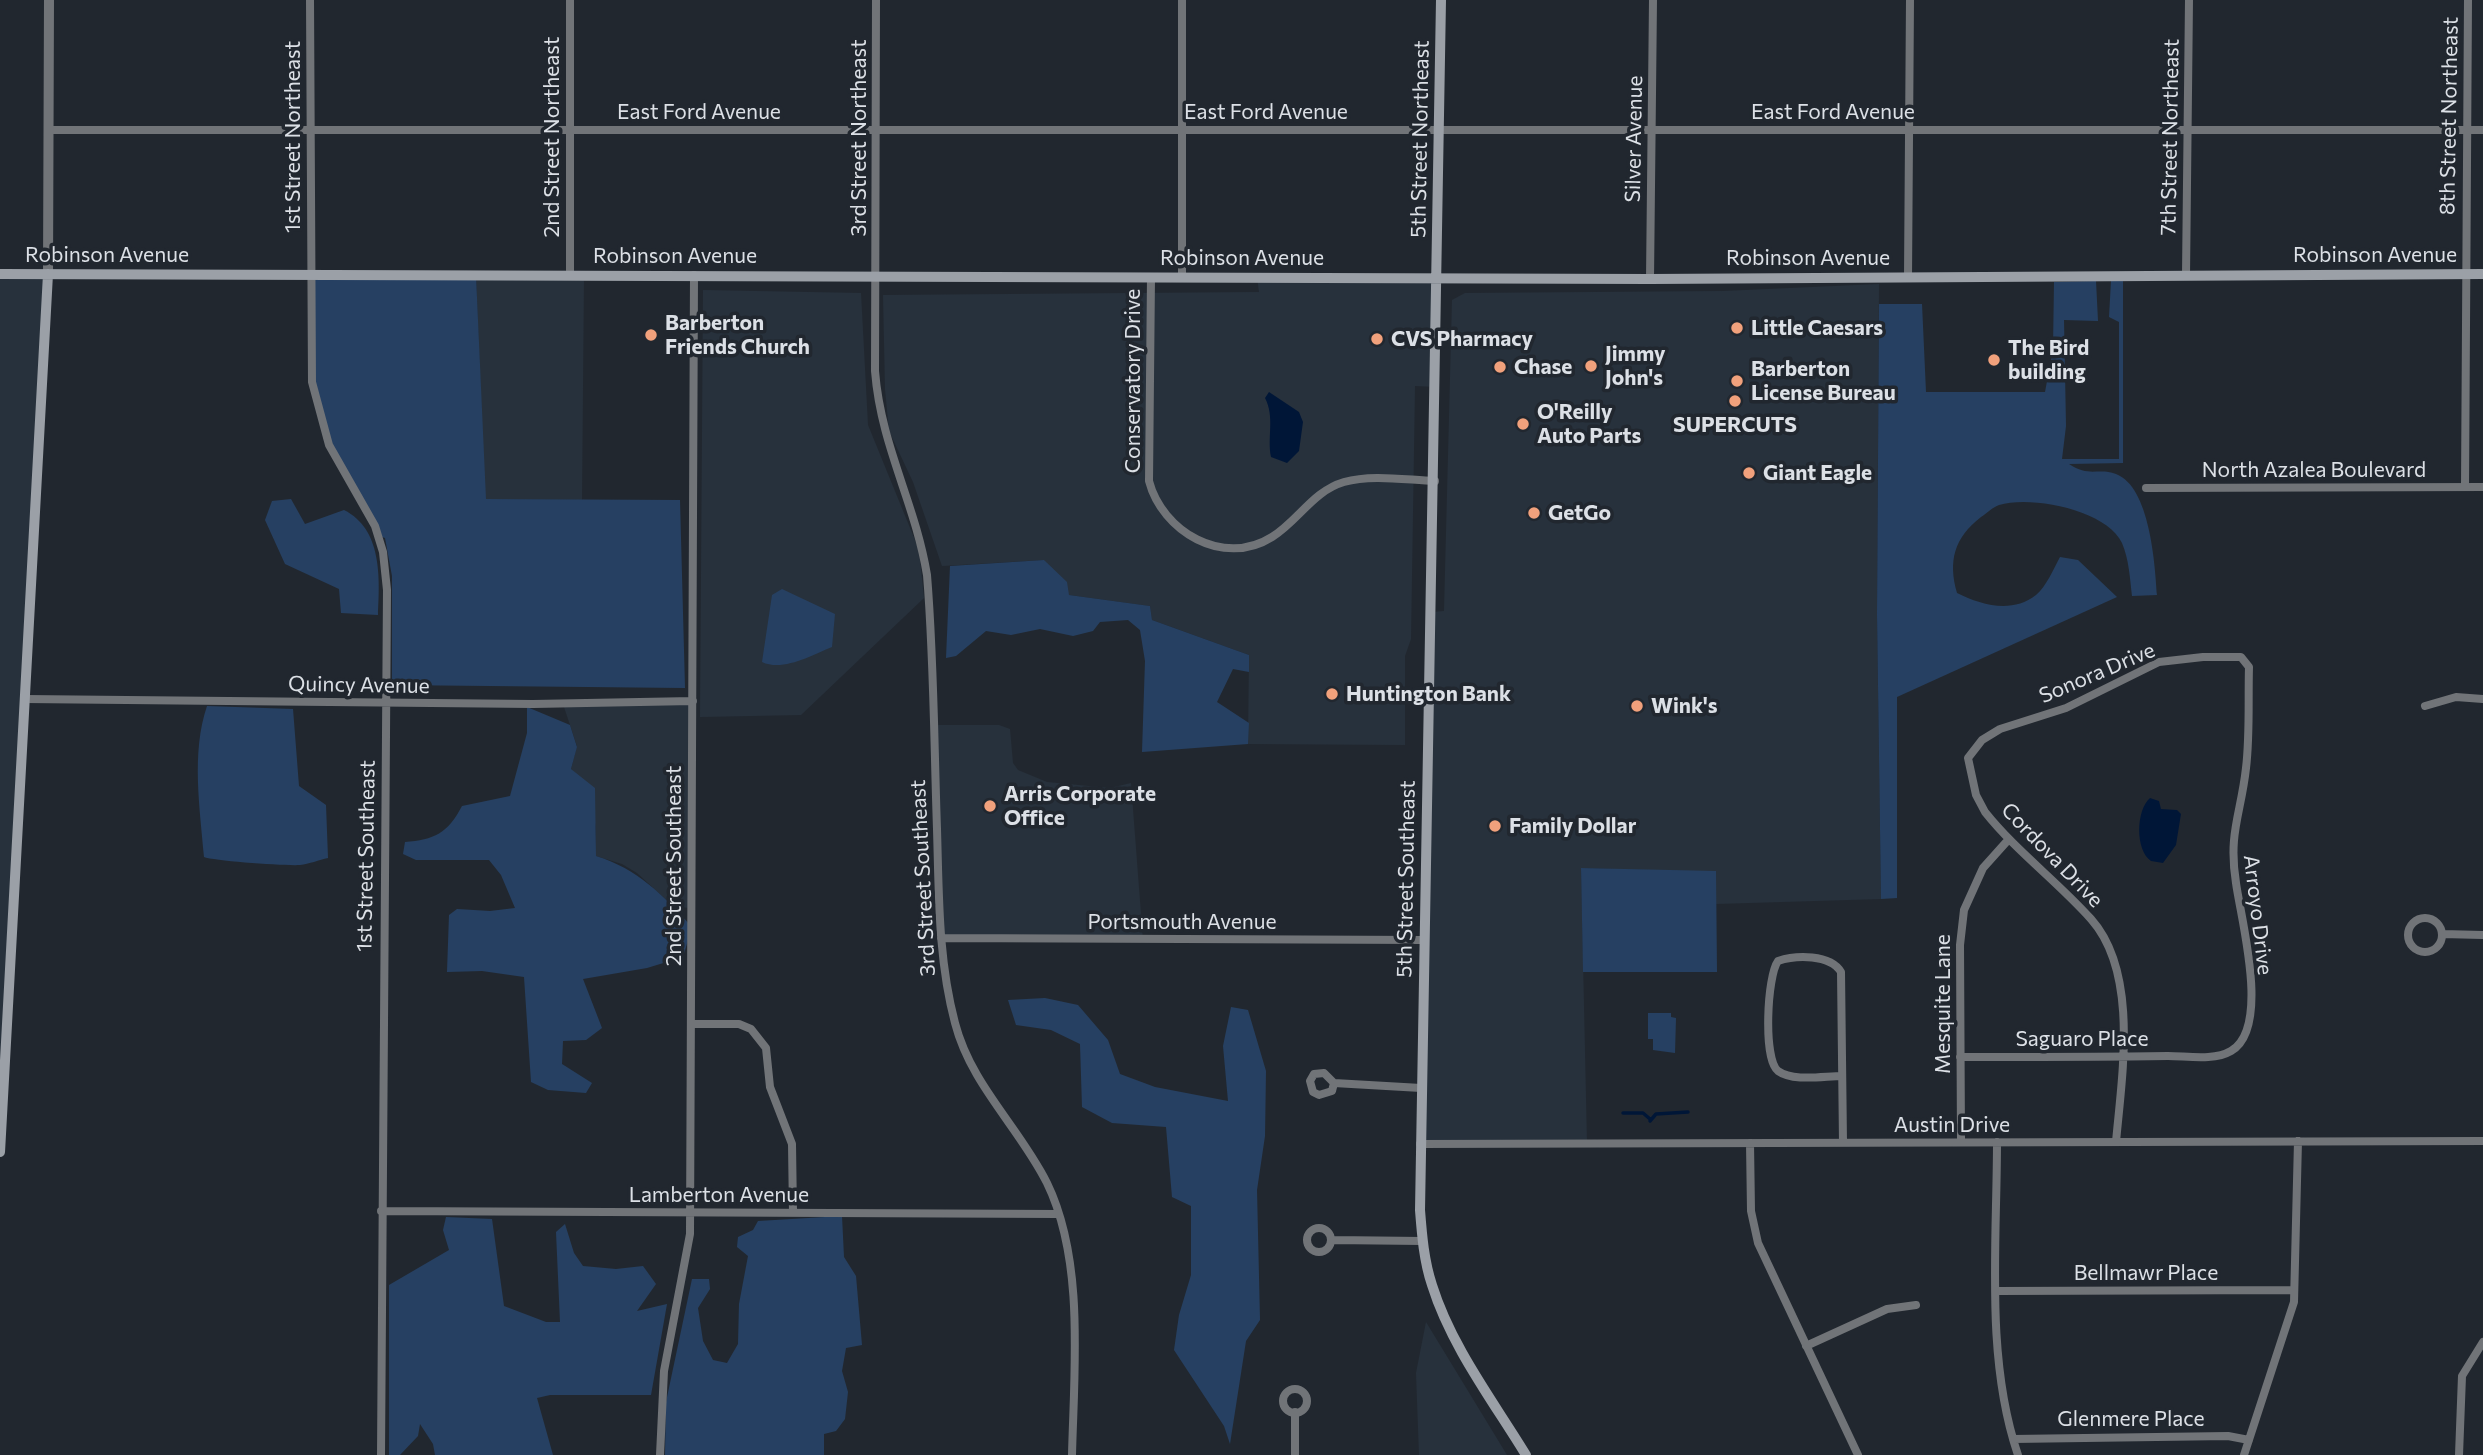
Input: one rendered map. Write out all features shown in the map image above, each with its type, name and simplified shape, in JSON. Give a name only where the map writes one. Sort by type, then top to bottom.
[{"type":"main road","name":"5th Street Northeast","points":[[1438,278],[1441,0]]},
{"type":"main road","name":"Robinson Avenue","points":[[0,274],[1650,279],[2483,274]]},
{"type":"main road","points":[[0,1152],[5,981],[25,699],[48,274]]},
{"type":"main road","name":"5th Street Southeast","points":[[1438,278],[1420,1144],[1422,1241],[1431,1284],[1446,1319],[1526,1455]]},
{"type":"street","points":[[48,274],[49,0]]},
{"type":"street","name":"1st Street Northeast","points":[[310,0],[310,274]]},
{"type":"street","name":"2nd Street Northeast","points":[[569,275],[570,0]]},
{"type":"street","name":"3rd Street Northeast","points":[[876,0],[876,276]]},
{"type":"street","points":[[1182,0],[1182,277]]},
{"type":"street","name":"Silver Avenue","points":[[1650,279],[1653,0]]},
{"type":"street","points":[[1908,277],[1910,0]]},
{"type":"street","name":"7th Street Northeast","points":[[2186,275],[2189,0]]},
{"type":"street","name":"8th Street Northeast","points":[[2465,487],[2468,0]]},
{"type":"street","name":"East Ford Avenue","points":[[49,130],[2483,130]]},
{"type":"street","name":"1st Street Southeast","points":[[310,274],[314,400],[329,445],[367,509],[383,552],[387,590],[381,1211],[382,1455]]},
{"type":"street","name":"2nd Street Southeast","points":[[660,1455],[664,1371],[687,1261],[690,1212],[694,275]]},
{"type":"street","name":"3rd Street Southeast","points":[[876,276],[875,371],[879,414],[887,445],[918,531],[927,575],[941,938],[948,992],[963,1049],[982,1085],[1035,1161],[1058,1214],[1070,1273],[1072,1455]]},
{"type":"street","name":"Conservatory Drive","points":[[1151,277],[1149,481],[1154,498],[1177,527],[1209,544],[1240,547],[1271,537],[1316,496],[1345,482],[1435,481]]},
{"type":"street","name":"North Azalea Boulevard","points":[[2146,488],[2483,487]]},
{"type":"street","name":"Sonora Drive","points":[[1968,758],[1982,740],[2000,729],[2066,708],[2159,662],[2203,657],[2241,657],[2249,667]]},
{"type":"street","name":"Arroyo Drive","points":[[2204,1056],[2232,1051],[2245,1037],[2249,1022],[2249,946],[2237,892],[2232,847],[2235,816],[2246,771],[2249,667]]},
{"type":"street","points":[[2425,706],[2456,697],[2483,699]]},
{"type":"street","name":"Quincy Avenue","points":[[25,699],[386,703],[693,701]]},
{"type":"street","name":"Cordova Drive","points":[[1968,758],[1980,804],[2009,839],[2092,920],[2110,948],[2119,974],[2122,1001],[2122,1057],[2116,1142]]},
{"type":"street","name":"Mesquite Lane","points":[[1961,1142],[1960,945],[1964,911],[1983,868],[2009,839]]},
{"type":"street","points":[[2423,919],[2438,924],[2442,934],[2439,945],[2430,951],[2415,948],[2409,939],[2413,924],[2423,919]]},
{"type":"street","points":[[2442,934],[2483,934]]},
{"type":"street","name":"Portsmouth Avenue","points":[[941,938],[1424,940]]},
{"type":"street","points":[[1842,1076],[1792,1076],[1778,1071],[1771,1062],[1769,996],[1772,970],[1778,961],[1826,959],[1836,964],[1840,972],[1842,1076],[1843,1143]]},
{"type":"street","points":[[691,1024],[739,1024],[751,1029],[766,1048],[770,1087],[792,1144],[793,1213]]},
{"type":"street","name":"Saguaro Place","points":[[1960,1057],[2204,1056]]},
{"type":"street","points":[[1334,1083],[1421,1088]]},
{"type":"street","points":[[2244,1455],[2290,1319],[2294,1290],[2298,1141]]},
{"type":"street","name":"Austin Drive","points":[[1420,1144],[2483,1141]]},
{"type":"street","points":[[1997,1142],[1998,1353],[2018,1455]]},
{"type":"street","points":[[1750,1143],[1751,1211],[1755,1235],[1858,1455]]},
{"type":"street","name":"Lamberton Avenue","points":[[381,1211],[1058,1214]]},
{"type":"street","points":[[1332,1240],[1422,1241]]},
{"type":"street","name":"Bellmawr Place","points":[[1997,1291],[2294,1290]]},
{"type":"street","points":[[1805,1346],[1887,1309],[1916,1305]]},
{"type":"street","points":[[2459,1455],[2462,1376],[2483,1342]]},
{"type":"street","points":[[1295,1412],[1295,1455]]},
{"type":"street","name":"Glenmere Place","points":[[2013,1438],[2228,1436],[2249,1440]]},
{"type":"shaded area","points":[[0,274],[48,274],[0,1152]]},
{"type":"shaded area","points":[[310,274],[476,275],[486,499],[680,500],[685,688],[392,685],[392,576],[385,538],[379,536],[342,469],[315,400]]},
{"type":"shaded area","points":[[476,275],[584,275],[582,500],[485,499]]},
{"type":"shaded area","points":[[1257,277],[1438,278],[1437,387],[1415,386],[1411,639],[1405,656],[1405,745],[1248,744],[1249,655],[1152,620],[1150,606],[1069,595],[1044,560],[942,566],[913,482],[889,431],[885,389],[883,295],[1259,292]]},
{"type":"shaded area","points":[[2096,281],[2098,321],[2064,320],[2066,426],[2062,459],[2119,459],[2119,322],[2109,317],[2111,281],[2123,281],[2123,463],[2069,464],[2083,470],[2116,474],[2127,482],[2136,494],[2152,547],[2157,595],[2132,596],[2128,562],[2122,543],[2114,531],[2085,514],[2048,504],[2013,502],[1994,507],[1972,525],[1959,542],[1954,560],[1957,593],[1996,606],[2027,601],[2040,592],[2060,557],[2078,560],[2117,597],[1897,697],[1897,898],[1881,899],[1877,614],[1879,304],[1922,304],[1926,392],[2045,392],[2053,349],[2054,282]]},
{"type":"shaded area","points":[[1879,284],[1877,614],[1881,899],[1716,904],[1716,872],[1581,868],[1587,1144],[1420,1144],[1432,612],[1444,611],[1452,300],[1465,293],[1723,291]]},
{"type":"shaded area","points":[[703,290],[861,293],[868,425],[919,550],[924,598],[801,715],[700,717]]},
{"type":"shaded area","points":[[1269,392],[1299,412],[1303,422],[1299,451],[1287,463],[1271,457],[1270,412],[1265,398]]},
{"type":"shaded area","points":[[291,499],[305,524],[344,510],[366,529],[376,555],[378,615],[341,613],[339,589],[285,564],[265,520],[272,501]]},
{"type":"shaded area","points":[[1044,560],[1067,582],[1069,595],[1150,606],[1152,620],[1249,655],[1249,672],[1233,669],[1217,702],[1249,723],[1248,744],[1142,752],[1145,661],[1140,630],[1128,620],[1100,622],[1093,631],[1073,636],[1040,629],[1011,635],[986,631],[956,656],[946,658],[950,566]]},
{"type":"shaded area","points":[[782,589],[835,614],[832,647],[788,664],[770,665],[762,662],[772,595]]},
{"type":"shaded area","points":[[693,701],[692,908],[674,907],[637,873],[622,864],[596,856],[596,827],[584,782],[571,769],[577,746],[563,704]]},
{"type":"shaded area","points":[[207,706],[293,709],[299,786],[326,805],[328,858],[292,865],[235,862],[204,857],[198,762]]},
{"type":"shaded area","points":[[527,707],[570,725],[577,747],[571,769],[595,788],[596,856],[625,868],[649,884],[692,927],[683,957],[647,968],[583,979],[602,1028],[586,1040],[563,1041],[562,1064],[592,1083],[586,1093],[548,1090],[531,1082],[524,977],[482,971],[447,972],[449,915],[457,909],[490,911],[515,908],[501,875],[489,860],[416,860],[403,854],[405,842],[439,833],[451,823],[462,806],[510,796],[527,733]]},
{"type":"shaded area","points":[[933,725],[999,725],[1010,729],[1013,763],[1018,770],[1047,782],[1110,788],[1131,783],[1143,940],[941,938]]},
{"type":"shaded area","points":[[2150,798],[2159,801],[2161,809],[2177,810],[2181,814],[2176,845],[2163,863],[2151,861],[2146,856],[2140,839],[2142,811]]},
{"type":"shaded area","points":[[1581,868],[1716,871],[1717,972],[1583,972]]},
{"type":"shaded area","points":[[1045,998],[1078,1005],[1108,1040],[1120,1074],[1155,1087],[1228,1101],[1223,1046],[1231,1007],[1248,1010],[1266,1071],[1265,1136],[1257,1190],[1260,1320],[1246,1341],[1230,1444],[1224,1426],[1174,1350],[1179,1315],[1191,1275],[1191,1206],[1172,1197],[1166,1127],[1112,1123],[1082,1107],[1080,1044],[1051,1030],[1016,1025],[1008,1000]]},
{"type":"shaded area","points":[[1648,1013],[1671,1013],[1671,1017],[1676,1018],[1675,1053],[1653,1050],[1653,1039],[1648,1039]]},
{"type":"shaded area","points":[[842,1216],[844,1257],[856,1276],[862,1345],[846,1348],[842,1371],[848,1392],[845,1419],[836,1431],[824,1434],[824,1455],[665,1455],[666,1402],[692,1279],[709,1279],[710,1289],[698,1308],[703,1341],[713,1360],[727,1363],[738,1344],[739,1304],[748,1256],[737,1247],[738,1237],[753,1230],[758,1221]]},
{"type":"shaded area","points":[[446,1217],[492,1219],[504,1306],[546,1322],[560,1322],[556,1232],[565,1224],[574,1253],[583,1266],[616,1269],[643,1266],[656,1284],[637,1311],[667,1304],[651,1395],[550,1395],[537,1398],[553,1455],[435,1455],[433,1444],[420,1424],[418,1436],[400,1455],[389,1455],[389,1285],[449,1250],[443,1230]]},
{"type":"shaded area","points":[[1426,1322],[1507,1455],[1419,1455],[1416,1373]]},
{"type":"waterway","points":[[1650,1121],[1656,1114],[1688,1112]]},
{"type":"waterway","points":[[1623,1113],[1643,1113],[1650,1119]]},
{"type":"place","name":"Little Caesars","points":[[1737,328]]},
{"type":"place","name":"Barberton Friends Church","points":[[651,335]]},
{"type":"place","name":"CVS Pharmacy","points":[[1377,339]]},
{"type":"place","name":"The Bird building","points":[[1994,360]]},
{"type":"place","name":"Jimmy John's","points":[[1591,366]]},
{"type":"place","name":"Chase","points":[[1500,367]]},
{"type":"place","name":"Barberton License Bureau","points":[[1737,381]]},
{"type":"place","name":"SUPERCUTS","points":[[1735,401]]},
{"type":"place","name":"O'Reilly Auto Parts","points":[[1523,424]]},
{"type":"place","name":"Giant Eagle","points":[[1749,473]]},
{"type":"place","name":"GetGo","points":[[1534,513]]},
{"type":"place","name":"Huntington Bank","points":[[1332,694]]},
{"type":"place","name":"Wink's","points":[[1637,706]]},
{"type":"place","name":"Arris Corporate Office","points":[[990,806]]},
{"type":"place","name":"Family Dollar","points":[[1495,826]]}]
